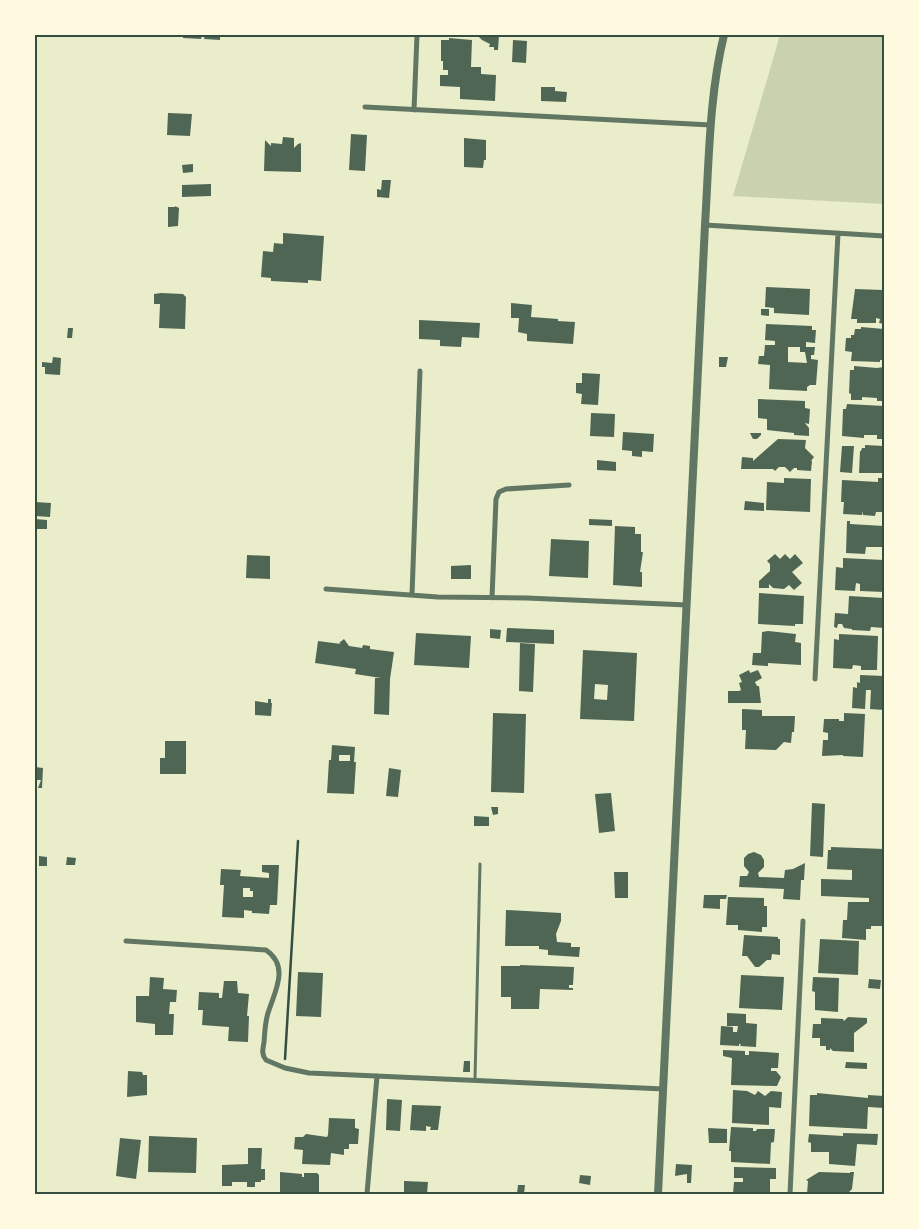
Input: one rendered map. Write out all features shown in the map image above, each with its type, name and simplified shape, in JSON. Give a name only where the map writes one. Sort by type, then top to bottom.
[{"type":"street","points":[[414,110],[417,35]]},
{"type":"street","points":[[658,1194],[705,225],[711,125],[720,52],[724,35]]},
{"type":"street","points":[[366,107],[711,125]]},
{"type":"street","points":[[705,225],[884,236]]},
{"type":"street","points":[[815,679],[838,233]]},
{"type":"street","points":[[412,595],[420,372]]},
{"type":"street","points":[[492,598],[496,499],[499,492],[506,489],[569,485]]},
{"type":"street","points":[[326,589],[412,595],[687,605]]},
{"type":"street","points":[[790,1194],[802,922]]},
{"type":"street","points":[[126,941],[266,950],[272,954],[278,962],[279,969],[274,998],[267,1018],[262,1052],[266,1060],[284,1068],[309,1073],[664,1089]]},
{"type":"street","points":[[367,1194],[377,1076]]},
{"type":"lane","points":[[475,1079],[480,864]]},
{"type":"path","points":[[284,1068],[298,841]]},
{"type":"green space","points":[[780,35],[884,35],[884,204],[733,196]]},
{"type":"building","points":[[183,35],[202,35],[201,39],[183,38]]},
{"type":"building","points":[[205,35],[220,35],[220,40],[204,39]]},
{"type":"building","points":[[477,35],[499,35],[498,50],[494,50],[494,47],[489,47],[490,44]]},
{"type":"building","points":[[449,38],[472,40],[471,67],[481,67],[481,74],[496,75],[495,101],[460,99],[460,87],[440,86],[440,75],[448,75],[448,70],[443,70],[443,61],[441,61],[441,40],[449,40]]},
{"type":"building","points":[[513,40],[527,41],[526,63],[512,62]]},
{"type":"building","points":[[541,87],[555,87],[555,91],[567,92],[566,102],[541,101]]},
{"type":"building","points":[[168,113],[192,114],[190,136],[167,135]]},
{"type":"building","points":[[351,134],[367,135],[365,171],[349,170]]},
{"type":"building","points":[[283,137],[294,138],[294,148],[301,143],[301,172],[264,171],[265,140],[271,146],[271,143],[282,144]]},
{"type":"building","points":[[464,138],[486,140],[486,160],[484,160],[483,168],[464,167]]},
{"type":"building","points":[[193,164],[193,172],[183,173],[182,165]]},
{"type":"building","points":[[382,180],[391,180],[389,198],[377,197],[377,189],[381,190]]},
{"type":"building","points":[[211,184],[211,196],[182,197],[182,185]]},
{"type":"building","points":[[175,206],[179,208],[178,226],[168,227],[168,207]]},
{"type":"building","points":[[283,233],[324,236],[321,281],[308,280],[308,283],[271,281],[271,278],[261,277],[263,251],[273,252],[274,243],[283,244]]},
{"type":"building","points":[[766,287],[810,289],[809,315],[774,313],[774,308],[765,307]]},
{"type":"building","points":[[855,289],[884,290],[884,324],[879,323],[880,319],[876,318],[876,323],[857,323],[857,319],[851,319]]},
{"type":"building","points":[[154,294],[183,294],[186,297],[185,329],[159,328],[160,304],[154,304]]},
{"type":"building","points":[[511,303],[532,305],[531,317],[575,322],[573,344],[527,341],[527,334],[518,332],[519,318],[511,318]]},
{"type":"building","points":[[761,309],[769,309],[769,316],[761,315]]},
{"type":"building","points":[[419,320],[480,323],[479,338],[462,337],[461,347],[440,346],[440,340],[419,339]]},
{"type":"building","points":[[766,324],[812,326],[812,330],[816,330],[815,343],[806,342],[806,347],[815,347],[814,355],[811,355],[811,359],[818,360],[816,385],[807,387],[807,391],[769,389],[770,365],[758,364],[759,356],[764,356],[765,345],[775,345],[775,341],[765,340]],"holes":[[[788,347],[800,347],[800,352],[805,352],[807,363],[788,362]]]},
{"type":"building","points":[[861,327],[884,329],[884,360],[880,360],[880,362],[851,361],[852,352],[845,351],[846,338],[851,338],[851,335],[854,335],[855,329],[861,329]]},
{"type":"building","points":[[68,328],[73,328],[72,338],[67,338]]},
{"type":"building","points":[[53,357],[61,358],[60,375],[45,374],[45,367],[42,367],[42,362],[52,363]]},
{"type":"building","points":[[719,357],[728,357],[726,367],[719,367]]},
{"type":"building","points":[[854,366],[884,367],[884,401],[877,401],[877,398],[862,397],[862,400],[851,400],[851,394],[849,393],[850,370],[854,370]]},
{"type":"building","points":[[582,373],[600,374],[598,405],[581,404],[582,394],[576,393],[576,383],[582,383]]},
{"type":"building","points":[[758,399],[805,401],[805,408],[810,409],[809,424],[805,423],[809,428],[809,436],[767,430],[767,419],[758,418]]},
{"type":"building","points":[[847,404],[884,406],[884,439],[877,439],[877,435],[864,435],[864,438],[842,436],[843,409],[846,409]]},
{"type":"building","points":[[591,413],[615,414],[614,437],[590,436]]},
{"type":"building","points":[[623,432],[654,434],[653,452],[642,451],[642,457],[632,456],[632,451],[622,450]]},
{"type":"building","points":[[750,433],[761,433],[761,435],[757,439],[753,439]]},
{"type":"building","points":[[778,439],[806,440],[805,448],[814,457],[811,461],[811,471],[794,468],[790,472],[785,467],[779,467],[775,471],[773,469],[741,469],[742,457],[753,458],[753,461]]},
{"type":"building","points":[[865,445],[884,446],[884,473],[859,473],[860,451],[862,448],[865,448]]},
{"type":"building","points":[[842,446],[854,446],[852,473],[840,472]]},
{"type":"building","points":[[597,460],[616,462],[616,471],[597,470]]},
{"type":"building","points":[[784,478],[811,479],[810,512],[766,510],[767,482],[784,483]]},
{"type":"building","points":[[878,478],[884,478],[884,512],[876,512],[875,516],[863,515],[862,511],[862,515],[843,514],[844,502],[841,502],[842,480],[878,482]]},
{"type":"building","points":[[745,501],[764,503],[764,511],[744,510]]},
{"type":"building","points":[[35,502],[51,503],[50,517],[35,516]]},
{"type":"building","points":[[35,519],[47,520],[47,529],[35,529]]},
{"type":"building","points":[[589,519],[612,520],[612,526],[589,525]]},
{"type":"building","points":[[847,521],[850,521],[850,524],[884,526],[884,547],[866,547],[865,554],[846,553]]},
{"type":"building","points":[[615,526],[635,527],[635,534],[641,534],[641,552],[643,552],[640,572],[642,572],[642,587],[613,585]]},
{"type":"building","points":[[551,539],[589,541],[588,578],[549,576]]},
{"type":"building","points":[[775,554],[780,559],[785,554],[790,559],[795,554],[803,563],[792,572],[802,583],[794,590],[789,585],[784,589],[773,588],[769,584],[769,588],[759,588],[759,581],[770,571],[770,564],[767,561]]},
{"type":"building","points":[[247,555],[270,556],[270,579],[246,578]]},
{"type":"building","points":[[843,558],[884,560],[884,592],[860,591],[860,584],[856,583],[855,591],[835,590],[836,567],[843,568]]},
{"type":"building","points":[[471,565],[471,579],[451,579],[451,566]]},
{"type":"building","points":[[759,593],[804,596],[803,624],[795,624],[795,626],[758,624]]},
{"type":"building","points":[[849,596],[884,598],[884,628],[871,627],[870,631],[844,628],[842,624],[838,624],[837,628],[834,627],[835,613],[848,614]]},
{"type":"building","points":[[507,628],[554,630],[554,644],[506,642]]},
{"type":"building","points":[[490,629],[501,630],[500,639],[490,638]]},
{"type":"building","points":[[762,632],[796,634],[795,642],[801,643],[801,665],[768,663],[768,666],[752,665],[753,653],[761,653]]},
{"type":"building","points":[[416,633],[471,636],[469,668],[414,665]]},
{"type":"building","points":[[839,634],[878,636],[877,670],[861,670],[861,666],[853,665],[852,669],[833,668],[834,639],[839,640]]},
{"type":"building","points":[[344,639],[349,646],[362,648],[363,645],[370,646],[370,649],[394,652],[390,679],[389,715],[374,714],[375,678],[381,678],[355,674],[356,669],[315,663],[318,641],[341,644],[339,643]]},
{"type":"building","points":[[520,643],[535,644],[533,692],[519,691]]},
{"type":"building","points":[[583,650],[637,653],[634,721],[580,719]],"holes":[[[595,684],[608,685],[607,700],[594,699]]]},
{"type":"building","points":[[749,670],[750,673],[758,670],[762,678],[755,682],[759,686],[761,703],[728,703],[728,691],[741,690],[739,683],[742,682],[739,675]]},
{"type":"building","points":[[860,675],[884,676],[884,710],[870,709],[871,690],[866,690],[865,709],[852,708],[853,687],[857,688],[857,682],[860,683]]},
{"type":"building","points":[[268,699],[271,699],[272,703],[271,716],[255,715],[255,701],[268,703]]},
{"type":"building","points":[[742,709],[762,710],[762,716],[795,716],[791,743],[784,742],[776,750],[745,749],[746,730],[742,730]]},
{"type":"building","points":[[493,713],[526,714],[524,793],[491,792]]},
{"type":"building","points":[[844,713],[865,714],[863,757],[843,755],[822,756],[823,740],[828,740],[828,733],[823,732],[824,719],[844,721]]},
{"type":"building","points":[[165,741],[186,741],[186,774],[160,774],[160,758],[165,758]]},
{"type":"building","points":[[332,745],[355,747],[354,794],[327,793],[329,760],[331,760]],"holes":[[[339,755],[350,755],[350,761],[339,761]]]},
{"type":"building","points":[[35,767],[43,768],[42,788],[38,788],[41,780],[35,780]]},
{"type":"building","points":[[389,768],[401,770],[398,797],[386,796]]},
{"type":"building","points":[[611,793],[615,831],[599,833],[595,794]]},
{"type":"building","points":[[812,803],[825,804],[823,857],[810,856]]},
{"type":"building","points":[[491,807],[498,807],[498,814],[493,815]]},
{"type":"building","points":[[474,816],[489,817],[489,826],[474,826]]},
{"type":"building","points":[[831,847],[884,849],[882,926],[871,926],[871,929],[866,929],[866,940],[842,938],[843,920],[847,920],[848,902],[869,902],[869,898],[821,896],[821,879],[852,880],[852,870],[827,869],[828,850],[831,850]]},
{"type":"building","points":[[754,852],[761,855],[764,860],[764,867],[758,873],[759,877],[784,878],[785,870],[793,869],[805,863],[804,880],[801,880],[800,900],[783,899],[784,889],[739,887],[740,876],[747,876],[749,872],[744,866],[744,858]]},
{"type":"building","points":[[39,856],[47,857],[47,866],[39,866]]},
{"type":"building","points":[[67,857],[76,858],[75,865],[66,865]]},
{"type":"building","points":[[262,865],[279,865],[277,905],[270,905],[269,914],[252,913],[252,911],[244,910],[244,918],[222,917],[224,885],[220,885],[221,869],[241,870],[240,876],[269,878],[269,873],[262,872]],"holes":[[[243,888],[250,888],[250,891],[253,891],[253,897],[243,897]]]},
{"type":"building","points":[[614,872],[628,872],[628,898],[615,898]]},
{"type":"building","points":[[704,895],[727,895],[726,899],[720,899],[720,909],[703,908]]},
{"type":"building","points":[[728,897],[764,898],[764,906],[767,906],[767,927],[762,927],[762,932],[738,930],[738,925],[726,925]]},
{"type":"building","points":[[506,910],[561,913],[561,921],[556,934],[557,942],[571,943],[571,947],[580,947],[579,957],[548,955],[548,950],[539,949],[539,946],[505,946]]},
{"type":"building","points":[[744,935],[778,937],[780,939],[780,955],[772,954],[771,960],[767,960],[759,967],[755,967],[747,956],[742,956]]},
{"type":"building","points":[[820,939],[859,941],[858,975],[818,973]]},
{"type":"building","points":[[501,966],[574,967],[573,985],[569,985],[569,988],[573,988],[573,990],[540,989],[539,1009],[511,1009],[511,997],[501,997]]},
{"type":"building","points":[[298,972],[323,973],[321,1017],[296,1016]]},
{"type":"building","points":[[741,975],[784,977],[782,1010],[739,1008]]},
{"type":"building","points":[[150,977],[164,978],[163,989],[177,990],[176,1002],[170,1002],[169,1014],[174,1014],[173,1035],[155,1035],[155,1024],[136,1022],[136,996],[149,996]]},
{"type":"building","points":[[813,977],[839,978],[838,1012],[815,1010],[815,992],[812,991]]},
{"type":"building","points":[[869,979],[881,980],[880,989],[868,988]]},
{"type":"building","points":[[224,981],[237,981],[238,993],[249,994],[247,1016],[249,1016],[248,1042],[228,1041],[229,1027],[202,1025],[203,1010],[198,1010],[199,992],[219,993],[219,998],[222,998]]},
{"type":"building","points":[[727,1013],[746,1014],[746,1023],[757,1024],[756,1047],[740,1046],[741,1044],[739,1046],[720,1045],[721,1026],[733,1027],[733,1032],[737,1032],[738,1026],[727,1026]]},
{"type":"building","points":[[848,1017],[867,1018],[867,1023],[854,1033],[854,1052],[833,1051],[830,1048],[830,1050],[826,1050],[826,1046],[820,1046],[820,1038],[812,1038],[813,1024],[821,1024],[821,1018],[843,1019],[844,1021]]},
{"type":"building","points":[[723,1050],[745,1051],[745,1055],[749,1055],[749,1051],[779,1053],[778,1068],[771,1068],[771,1071],[776,1071],[781,1077],[777,1086],[731,1085],[732,1058],[723,1056]]},
{"type":"building","points":[[464,1061],[470,1061],[470,1072],[463,1072]]},
{"type":"building","points":[[846,1062],[867,1063],[867,1069],[845,1068]]},
{"type":"building","points":[[128,1071],[142,1072],[143,1075],[147,1075],[147,1095],[127,1097]]},
{"type":"building","points":[[733,1090],[747,1091],[755,1095],[758,1091],[765,1096],[771,1091],[782,1092],[781,1108],[769,1107],[769,1125],[732,1123]]},
{"type":"building","points":[[817,1093],[868,1098],[868,1095],[884,1096],[884,1108],[868,1107],[867,1129],[809,1126],[810,1095],[817,1095]]},
{"type":"building","points":[[387,1099],[402,1100],[400,1131],[386,1130]]},
{"type":"building","points":[[412,1105],[441,1106],[438,1130],[430,1130],[431,1127],[426,1126],[426,1131],[410,1130]]},
{"type":"building","points":[[329,1118],[355,1119],[355,1128],[359,1129],[358,1144],[349,1144],[349,1149],[344,1149],[344,1155],[331,1153],[330,1165],[302,1164],[303,1150],[294,1149],[295,1137],[303,1137],[306,1134],[327,1137]]},
{"type":"building","points":[[731,1127],[753,1128],[753,1131],[757,1129],[775,1129],[774,1142],[770,1143],[770,1164],[731,1162],[731,1151],[729,1151]]},
{"type":"building","points":[[708,1128],[727,1129],[727,1143],[709,1143]]},
{"type":"building","points":[[843,1133],[878,1134],[877,1145],[857,1144],[855,1166],[829,1164],[829,1152],[811,1152],[811,1143],[808,1142],[809,1134],[843,1136]]},
{"type":"building","points":[[149,1136],[197,1138],[196,1173],[148,1172]]},
{"type":"building","points":[[120,1138],[141,1140],[136,1179],[116,1176]]},
{"type":"building","points":[[248,1148],[262,1148],[261,1169],[265,1169],[265,1180],[255,1182],[255,1187],[247,1187],[247,1182],[232,1182],[232,1186],[222,1186],[222,1165],[248,1164]]},
{"type":"building","points":[[676,1164],[692,1165],[691,1183],[687,1183],[687,1174],[675,1176]]},
{"type":"building","points":[[734,1167],[776,1168],[776,1179],[770,1179],[770,1194],[733,1194],[734,1182],[743,1182],[743,1178],[734,1178]]},
{"type":"building","points":[[280,1172],[302,1174],[302,1177],[304,1177],[304,1173],[317,1173],[319,1175],[319,1194],[280,1194]]},
{"type":"building","points":[[819,1172],[854,1172],[852,1189],[847,1194],[807,1194],[808,1181],[806,1180]]},
{"type":"building","points":[[580,1175],[591,1176],[590,1185],[579,1183]]},
{"type":"building","points":[[404,1181],[428,1182],[427,1194],[404,1194]]},
{"type":"building","points":[[518,1185],[525,1185],[524,1194],[517,1194]]}]
